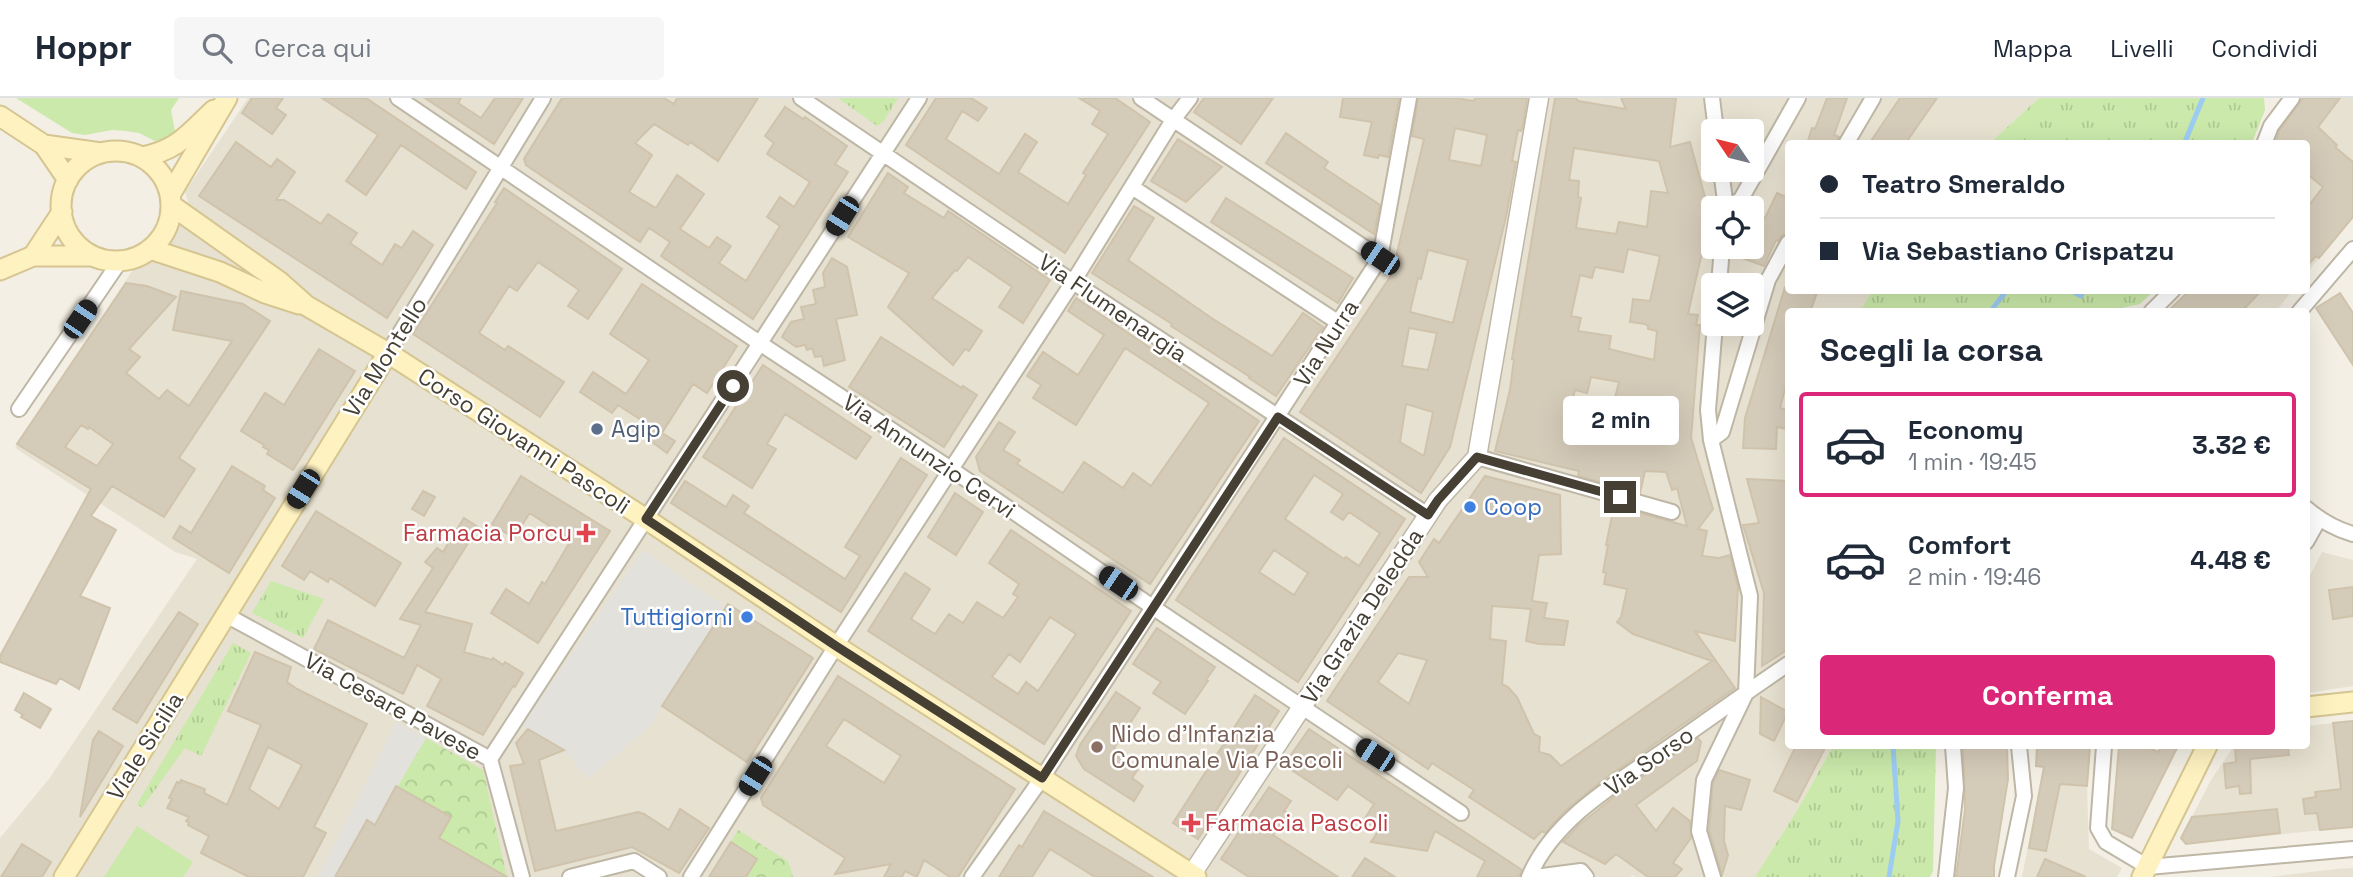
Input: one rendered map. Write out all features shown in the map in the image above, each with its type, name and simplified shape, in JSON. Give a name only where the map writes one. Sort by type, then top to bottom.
[{"type":"main road","points":[[142,157],[162,153],[178,145],[226,99]]},
{"type":"main road","points":[[0,270],[33,256],[93,256],[120,261],[136,258],[150,250],[162,237],[169,222],[171,200],[226,99]]},
{"type":"main road","points":[[0,116],[44,145],[68,180]]},
{"type":"main road","points":[[44,145],[101,153],[115,151],[142,157],[155,167],[164,180],[171,200]]},
{"type":"main road","points":[[93,256],[77,245],[67,230],[62,212],[62,196],[76,168],[101,153]]},
{"type":"main road","name":"Corso Giovanni Pascoli","points":[[171,200],[280,282],[307,306],[388,354],[646,519],[836,646],[1192,876]]},
{"type":"main road","points":[[33,256],[62,212]]},
{"type":"main road","name":"Corso Giovanni Pascoli","points":[[150,250],[220,272],[265,293],[307,306]]},
{"type":"main road","name":"Via Montello","points":[[226,615],[388,354]]},
{"type":"main road","name":"Viale Sicilia","points":[[64,877],[226,615]]},
{"type":"main road","points":[[2310,707],[2353,702]]},
{"type":"main road","points":[[2145,872],[2206,749]]},
{"type":"street","name":"Via Annunzio Cervi","points":[[398,98],[1461,813]]},
{"type":"street","name":"Via Montello","points":[[388,354],[543,98]]},
{"type":"street","name":"Via Flumenargia","points":[[801,98],[1073,282],[1428,515]]},
{"type":"street","points":[[490,759],[919,98]]},
{"type":"street","points":[[1141,98],[1380,258]]},
{"type":"street","points":[[691,877],[836,646],[1190,98]]},
{"type":"street","name":"Via Nurra","points":[[972,877],[1042,778],[1380,258],[1409,98]]},
{"type":"street","points":[[1539,98],[1477,457],[1672,512]]},
{"type":"street","points":[[1712,98],[1715,119]]},
{"type":"street","points":[[1743,196],[1798,98]]},
{"type":"street","points":[[1848,140],[1873,98]]},
{"type":"street","points":[[2266,140],[2271,126],[2292,98]]},
{"type":"street","points":[[1132,187],[1339,323]]},
{"type":"street","points":[[1711,440],[1722,432],[1768,280],[1785,249]]},
{"type":"street","points":[[2302,308],[2353,249]]},
{"type":"street","points":[[19,409],[120,261]]},
{"type":"street","points":[[2155,308],[2169,294]]},
{"type":"street","points":[[1713,877],[1699,831],[1704,780],[1746,693],[1750,596],[1711,440],[1708,410],[1714,336]]},
{"type":"street","name":"Via Grazia Deledda","points":[[1192,876],[1438,500],[1477,457]]},
{"type":"street","points":[[2310,511],[2338,529],[2353,534]]},
{"type":"street","points":[[2310,535],[2319,519]]},
{"type":"street","name":"Via Cesare Pavese","points":[[226,615],[490,759],[522,877]]},
{"type":"street","name":"Via Sorso","points":[[1529,877],[1535,862],[1561,830],[1598,796],[1785,666]]},
{"type":"street","points":[[1945,877],[1955,789],[1952,749]]},
{"type":"street","points":[[2007,877],[2024,796],[2019,749]]},
{"type":"street","points":[[2104,749],[2098,828],[2106,842],[2145,872],[2353,849]]},
{"type":"street","points":[[570,877],[634,861],[659,877]]},
{"type":"street","points":[[1535,877],[1581,871],[1586,877]]},
{"type":"shaded area","points":[[248,98],[2039,98],[1993,140],[1785,140],[1785,294],[1871,294],[1862,308],[1785,308],[1785,749],[1831,749],[1798,809],[1755,877],[0,877],[0,838],[49,779],[197,559],[175,552],[15,448],[134,268],[161,256],[190,208],[185,192]]},
{"type":"shaded area","points":[[2303,98],[2353,98],[2353,215],[2310,269],[2310,140],[2275,140],[2283,124]]},
{"type":"shaded area","points":[[2188,294],[2290,294],[2278,308],[2172,308]]},
{"type":"shaded area","points":[[643,550],[727,608],[651,725],[588,779],[564,750],[522,726]]},
{"type":"shaded area","points":[[2322,552],[2353,560],[2353,686],[2310,693],[2310,575]]},
{"type":"shaded area","points":[[2353,721],[2353,827],[2186,844],[2181,838],[2211,780],[2232,749],[2310,749],[2310,726]]},
{"type":"shaded area","points":[[396,722],[426,738],[375,825],[367,820],[335,877],[318,877]]},
{"type":"shaded area","points":[[2037,749],[2090,749],[2087,786],[2089,849],[2122,868],[2117,877],[2022,877],[2043,767],[2036,766]]},
{"type":"shaded area","points":[[2353,868],[2353,877],[2270,877],[2337,869]]},
{"type":"green space","points":[[16,98],[179,98],[171,110],[175,131],[166,139],[155,141],[139,133],[126,131],[112,130],[85,135],[72,133]]},
{"type":"green space","points":[[838,98],[898,98],[883,122],[877,126]]},
{"type":"green space","points":[[2039,98],[2264,98],[2265,110],[2253,140],[1993,140]]},
{"type":"green space","points":[[1871,294],[2151,294],[2140,304],[2122,308],[1862,308]]},
{"type":"green space","points":[[271,581],[324,599],[303,638],[252,613]]},
{"type":"green space","points":[[233,643],[251,653],[201,756],[185,748],[142,808],[137,804]]},
{"type":"green space","points":[[426,738],[483,770],[507,877],[439,838],[450,817],[397,786]]},
{"type":"green space","points":[[1831,749],[1936,749],[1933,871],[1930,877],[1755,877],[1798,809]]},
{"type":"green space","points":[[137,826],[193,862],[183,877],[104,877]]},
{"type":"green space","points":[[738,830],[788,861],[793,877],[743,877],[744,869],[750,871],[757,859],[731,842]]},
{"type":"building","points":[[252,98],[283,98],[276,108],[286,115],[272,134],[242,113]]},
{"type":"building","points":[[322,98],[366,98],[476,172],[466,189],[401,145],[366,195],[346,181],[378,135]]},
{"type":"building","points":[[425,98],[461,98],[458,103],[481,118],[495,98],[523,98],[494,144]]},
{"type":"building","points":[[562,98],[664,98],[674,104],[677,98],[758,98],[718,161],[690,142],[688,145],[654,124],[635,143],[652,155],[629,192],[656,208],[677,175],[704,194],[680,229],[709,248],[717,237],[731,246],[719,263],[746,281],[780,226],[767,217],[780,197],[794,207],[810,182],[767,154],[774,143],[765,136],[785,107],[803,119],[805,117],[847,146],[835,164],[848,172],[753,319],[661,256],[670,242],[649,228],[640,242],[526,165],[524,159]]},
{"type":"building","points":[[936,98],[971,98],[987,108],[978,121],[962,111],[946,139],[999,174],[1025,134],[1037,142],[1018,172],[1068,204],[1086,175],[1083,173],[1108,134],[1092,124],[1100,111],[1079,98],[1115,98],[1150,122],[1065,253],[906,145]]},
{"type":"building","points":[[1204,98],[1273,98],[1241,144],[1194,112]]},
{"type":"building","points":[[1343,98],[1399,98],[1388,157],[1364,155],[1372,122],[1340,117]]},
{"type":"building","points":[[1418,98],[1474,101],[1475,98],[1527,98],[1523,126],[1521,131],[1518,130],[1512,161],[1516,162],[1506,217],[1450,447],[1421,493],[1300,412],[1392,274],[1424,139],[1412,136]],"holes":[[[1455,128],[1487,135],[1481,166],[1449,160]],[[1428,250],[1468,260],[1453,323],[1410,312],[1418,278],[1421,279]],[[1409,328],[1437,333],[1428,370],[1402,366]],[[1406,404],[1433,412],[1424,456],[1400,442]]]},
{"type":"building","points":[[1555,98],[1576,98],[1578,101],[1626,109],[1621,98],[1676,98],[1670,147],[1690,142],[1705,196],[1701,196],[1701,257],[1688,314],[1698,315],[1696,325],[1700,325],[1691,438],[1713,509],[1698,529],[1707,531],[1702,556],[1719,558],[1730,555],[1738,587],[1735,641],[1695,631],[1735,688],[1603,780],[1564,812],[1545,833],[1542,831],[1534,839],[1469,797],[1474,790],[1432,763],[1428,769],[1327,701],[1409,577],[1428,577],[1419,562],[1434,539],[1439,543],[1485,476],[1560,495],[1561,554],[1539,555],[1532,601],[1547,603],[1544,618],[1568,621],[1564,645],[1526,641],[1531,609],[1492,606],[1490,639],[1506,641],[1502,684],[1517,697],[1534,734],[1540,737],[1539,752],[1550,755],[1561,766],[1712,661],[1633,634],[1617,622],[1621,617],[1627,589],[1604,584],[1606,545],[1614,506],[1687,526],[1677,488],[1672,490],[1666,472],[1645,471],[1640,493],[1578,476],[1579,471],[1495,451],[1510,390]],"holes":[[[1574,148],[1659,161],[1668,193],[1651,191],[1647,227],[1619,222],[1616,234],[1576,228],[1581,198],[1578,197],[1579,181],[1569,180]],[[1628,249],[1660,256],[1650,301],[1633,299],[1630,322],[1645,324],[1648,329],[1657,331],[1654,360],[1609,349],[1611,336],[1578,331],[1581,318],[1571,316],[1580,275],[1592,278],[1595,267],[1623,272]],[[1591,377],[1619,382],[1607,429],[1568,419],[1575,390],[1587,393]],[[1398,653],[1427,660],[1409,704],[1378,682]]]},
{"type":"building","points":[[1827,98],[1847,98],[1834,135],[1839,137],[1838,140],[1808,140],[1812,128],[1815,129]]},
{"type":"building","points":[[1900,98],[1937,98],[1908,140],[1872,140]]},
{"type":"building","points":[[2303,98],[2340,98],[2318,127],[2337,145],[2335,147],[2353,162],[2353,217],[2319,258],[2316,256],[2310,263],[2310,204],[2323,187],[2310,176],[2310,140],[2276,140],[2279,131]]},
{"type":"building","points":[[1286,133],[1328,162],[1324,168],[1380,205],[1374,234],[1266,163]]},
{"type":"building","points":[[1178,139],[1222,167],[1186,202],[1151,181]]},
{"type":"building","points":[[236,142],[271,167],[277,159],[295,172],[276,200],[284,200],[321,224],[328,214],[357,233],[350,243],[382,265],[395,244],[402,248],[413,231],[433,245],[387,318],[199,196]]},
{"type":"building","points":[[888,173],[908,187],[904,193],[944,218],[948,211],[1050,280],[1023,323],[999,307],[1012,287],[968,257],[932,298],[982,331],[969,351],[965,349],[953,365],[888,307],[909,273],[848,237]]},
{"type":"building","points":[[504,188],[622,269],[588,319],[568,306],[579,290],[538,262],[517,291],[509,286],[479,333],[505,350],[508,346],[564,382],[540,417],[413,334]]},
{"type":"building","points":[[1777,193],[1785,197],[1785,234],[1776,240],[1764,266],[1745,259],[1764,259],[1764,218]]},
{"type":"building","points":[[1226,198],[1353,278],[1338,303],[1211,222]]},
{"type":"building","points":[[1134,206],[1154,218],[1128,260],[1213,319],[1272,356],[1303,313],[1323,327],[1276,396],[1092,273]]},
{"type":"building","points":[[832,258],[847,267],[857,315],[836,319],[845,360],[824,366],[822,356],[815,357],[812,348],[807,350],[805,345],[796,347],[782,337],[791,322],[804,319],[801,307],[816,304],[813,290],[825,287],[823,273]]},
{"type":"building","points":[[126,283],[147,286],[176,297],[129,349],[140,357],[126,373],[159,399],[167,390],[189,406],[232,341],[173,330],[181,291],[243,304],[270,321],[179,458],[195,469],[164,517],[112,486],[91,516],[116,530],[80,596],[110,608],[79,689],[60,678],[56,684],[0,662],[0,656],[91,489],[17,444]],"holes":[[[81,425],[88,429],[89,427],[113,444],[97,466],[65,447]]]},
{"type":"building","points":[[642,284],[737,346],[707,393],[693,384],[662,433],[675,441],[667,453],[648,439],[655,429],[618,405],[612,413],[580,392],[593,372],[626,394],[649,360],[610,334]]},
{"type":"building","points":[[1785,287],[1785,294],[1817,294],[1811,308],[1785,308],[1785,389],[1780,408],[1785,409],[1785,428],[1777,427],[1776,449],[1743,448],[1745,418]]},
{"type":"building","points":[[2340,293],[2353,313],[2353,365],[2316,308]]},
{"type":"building","points":[[2186,294],[2258,294],[2245,308],[2171,308]]},
{"type":"building","points":[[1076,298],[1259,421],[1150,584],[980,471],[976,457],[999,422],[1015,432],[1003,450],[1020,460],[1017,464],[1063,493],[1084,462],[1123,488],[1133,473],[1151,486],[1209,403],[1125,348],[1076,425],[1033,398],[1041,385],[1027,376],[1043,352],[1078,375],[1104,335],[1068,311]]},
{"type":"building","points":[[881,337],[977,395],[944,447],[849,387]]},
{"type":"building","points":[[319,349],[355,371],[293,470],[267,454],[269,450],[263,447],[264,445],[241,431],[265,393],[284,405]]},
{"type":"building","points":[[763,365],[871,437],[856,459],[785,414],[767,444],[776,449],[752,488],[703,457]]},
{"type":"building","points":[[1284,438],[1405,519],[1298,682],[1176,600]],"holes":[[[1314,475],[1343,494],[1331,512],[1343,520],[1349,512],[1380,533],[1359,566],[1346,557],[1344,559],[1285,519]],[[1274,550],[1308,573],[1294,595],[1259,572]]]},
{"type":"building","points":[[901,458],[927,475],[841,612],[671,503],[685,481],[726,507],[733,495],[749,506],[744,513],[845,579],[860,556],[845,547]]},
{"type":"building","points":[[232,466],[265,486],[263,490],[275,498],[229,573],[173,538],[180,526],[191,533]]},
{"type":"building","points":[[521,476],[610,531],[538,643],[491,613],[506,589],[529,604],[542,582],[545,584],[571,540],[531,514],[514,538],[492,524]]},
{"type":"building","points":[[1747,479],[1785,481],[1785,651],[1762,666],[1764,593],[1743,525],[1759,523]]},
{"type":"building","points":[[423,491],[435,497],[424,516],[412,509]]},
{"type":"building","points":[[955,493],[983,512],[956,555],[928,537]]},
{"type":"building","points":[[316,511],[401,563],[375,606],[330,578],[328,582],[310,571],[304,580],[282,566]]},
{"type":"building","points":[[464,518],[478,527],[425,612],[472,624],[464,652],[492,660],[493,658],[503,665],[505,662],[523,673],[483,735],[427,706],[441,679],[417,665],[403,694],[314,649],[328,620],[404,658],[421,625],[400,619],[433,568],[425,562],[437,548],[443,552]]},
{"type":"building","points":[[1011,530],[1131,611],[1044,744],[868,631],[905,573],[930,589],[911,619],[935,634],[949,614],[963,623],[977,602],[1003,618],[1018,597],[1013,594],[1019,584],[989,563]],"holes":[[[1050,617],[1076,634],[1038,691],[1026,682],[1018,694],[992,677],[1009,654],[1020,662]]]},
{"type":"building","points":[[2353,587],[2353,616],[2333,619],[2329,590]]},
{"type":"building","points":[[728,604],[813,658],[747,762],[662,706]]},
{"type":"building","points":[[179,612],[198,624],[137,723],[113,709]]},
{"type":"building","points":[[1157,628],[1215,667],[1185,714],[1153,693],[1161,682],[1133,664]]},
{"type":"building","points":[[255,652],[291,667],[287,682],[297,689],[367,724],[314,827],[326,833],[303,877],[249,877],[201,853],[209,836],[188,825],[186,821],[189,817],[167,808],[177,782],[180,783],[181,780],[205,789],[204,793],[227,805],[261,725],[228,711]],"holes":[[[268,747],[302,765],[279,809],[249,789]]]},
{"type":"building","points":[[838,676],[1015,789],[958,877],[950,877],[924,860],[917,877],[905,871],[902,877],[884,877],[891,864],[835,874],[845,858],[763,805],[761,798]],"holes":[[[844,719],[901,756],[884,783],[826,746]]]},
{"type":"building","name":"Nido d'Infanzia Comunale Via Pascoli","points":[[1116,692],[1140,708],[1114,748],[1118,750],[1115,755],[1138,769],[1132,778],[1143,786],[1134,801],[1084,769],[1076,756],[1080,745]]},
{"type":"building","points":[[24,693],[51,709],[40,728],[21,717],[23,715],[15,710]]},
{"type":"building","points":[[1255,695],[1279,711],[1198,839],[1173,823]]},
{"type":"building","points":[[1761,697],[1785,710],[1785,718],[1774,741],[1760,734]]},
{"type":"building","points":[[2353,721],[2353,827],[2320,830],[2317,813],[2305,814],[2303,799],[2316,797],[2315,792],[2341,789],[2333,723]]},
{"type":"building","points":[[528,729],[564,750],[539,760],[556,831],[638,812],[669,830],[680,809],[709,828],[679,873],[632,847],[535,871],[510,766],[524,764],[516,743]]},
{"type":"building","points":[[1309,729],[1522,870],[1519,877],[1477,877],[1485,861],[1435,831],[1427,851],[1371,842],[1379,830],[1364,820],[1374,804],[1348,786],[1337,800],[1284,765]]},
{"type":"building","points":[[99,731],[123,746],[80,817],[93,740]]},
{"type":"building","points":[[1698,738],[1701,742],[1697,761],[1636,805],[1656,831],[1673,808],[1690,821],[1691,838],[1673,863],[1682,869],[1675,877],[1648,877],[1616,854],[1605,864],[1563,842],[1615,796]]},
{"type":"building","points":[[1795,749],[1824,749],[1797,802],[1774,791]]},
{"type":"building","points":[[1963,749],[2007,749],[2008,779],[1994,877],[1956,877],[1965,810]]},
{"type":"building","points":[[2037,749],[2090,749],[2087,786],[2060,784],[2046,851],[2029,848],[2044,767],[2036,766]]},
{"type":"building","points":[[2119,749],[2152,749],[2158,752],[2160,749],[2176,749],[2132,838],[2112,829]]},
{"type":"building","points":[[2235,749],[2288,749],[2289,755],[2250,759],[2251,793],[2240,794],[2239,786],[2226,788],[2224,764],[2236,762]]},
{"type":"building","points":[[1719,770],[1750,780],[1741,810],[1725,806],[1724,841],[1728,855],[1722,875],[1709,830],[1713,783]]},
{"type":"building","points":[[396,786],[451,817],[439,838],[507,877],[335,877],[367,820],[375,825]]},
{"type":"building","points":[[1269,787],[1291,801],[1284,811],[1288,813],[1273,835],[1338,877],[1249,877],[1221,859]]},
{"type":"building","points":[[2277,809],[2280,833],[2186,844],[2181,838],[2192,817]]},
{"type":"building","points":[[1044,811],[1153,877],[1095,877],[1050,849],[1032,877],[999,877],[1019,845],[1022,847]]},
{"type":"building","points":[[731,842],[757,859],[746,877],[709,877]]},
{"type":"building","points":[[22,844],[51,862],[42,877],[1,877]]},
{"type":"building","points":[[1365,858],[1395,877],[1352,877]]},
{"type":"building","points":[[2045,859],[2086,877],[2037,877]]},
{"type":"waterway","points":[[2186,140],[2203,98]]},
{"type":"waterway","points":[[1993,308],[2004,294]]},
{"type":"waterway","points":[[2077,294],[2082,294]]},
{"type":"waterway","points":[[1889,877],[1898,821],[1893,749]]},
{"type":"place","name":"Agip","points":[[597,429]]},
{"type":"place","name":"Coop","points":[[1470,507]]},
{"type":"place","name":"Farmacia Porcu","points":[[586,533]]},
{"type":"place","name":"Tuttigiorni","points":[[747,617]]},
{"type":"place","name":"Nido d'Infanzia Comunale Via Pascoli","points":[[1097,747]]},
{"type":"place","name":"Farmacia Pascoli","points":[[1191,823]]},
{"type":"route","points":[[733,386],[646,519],[836,646],[1042,778],[1278,417],[1428,515],[1477,457],[1620,497]]}]
